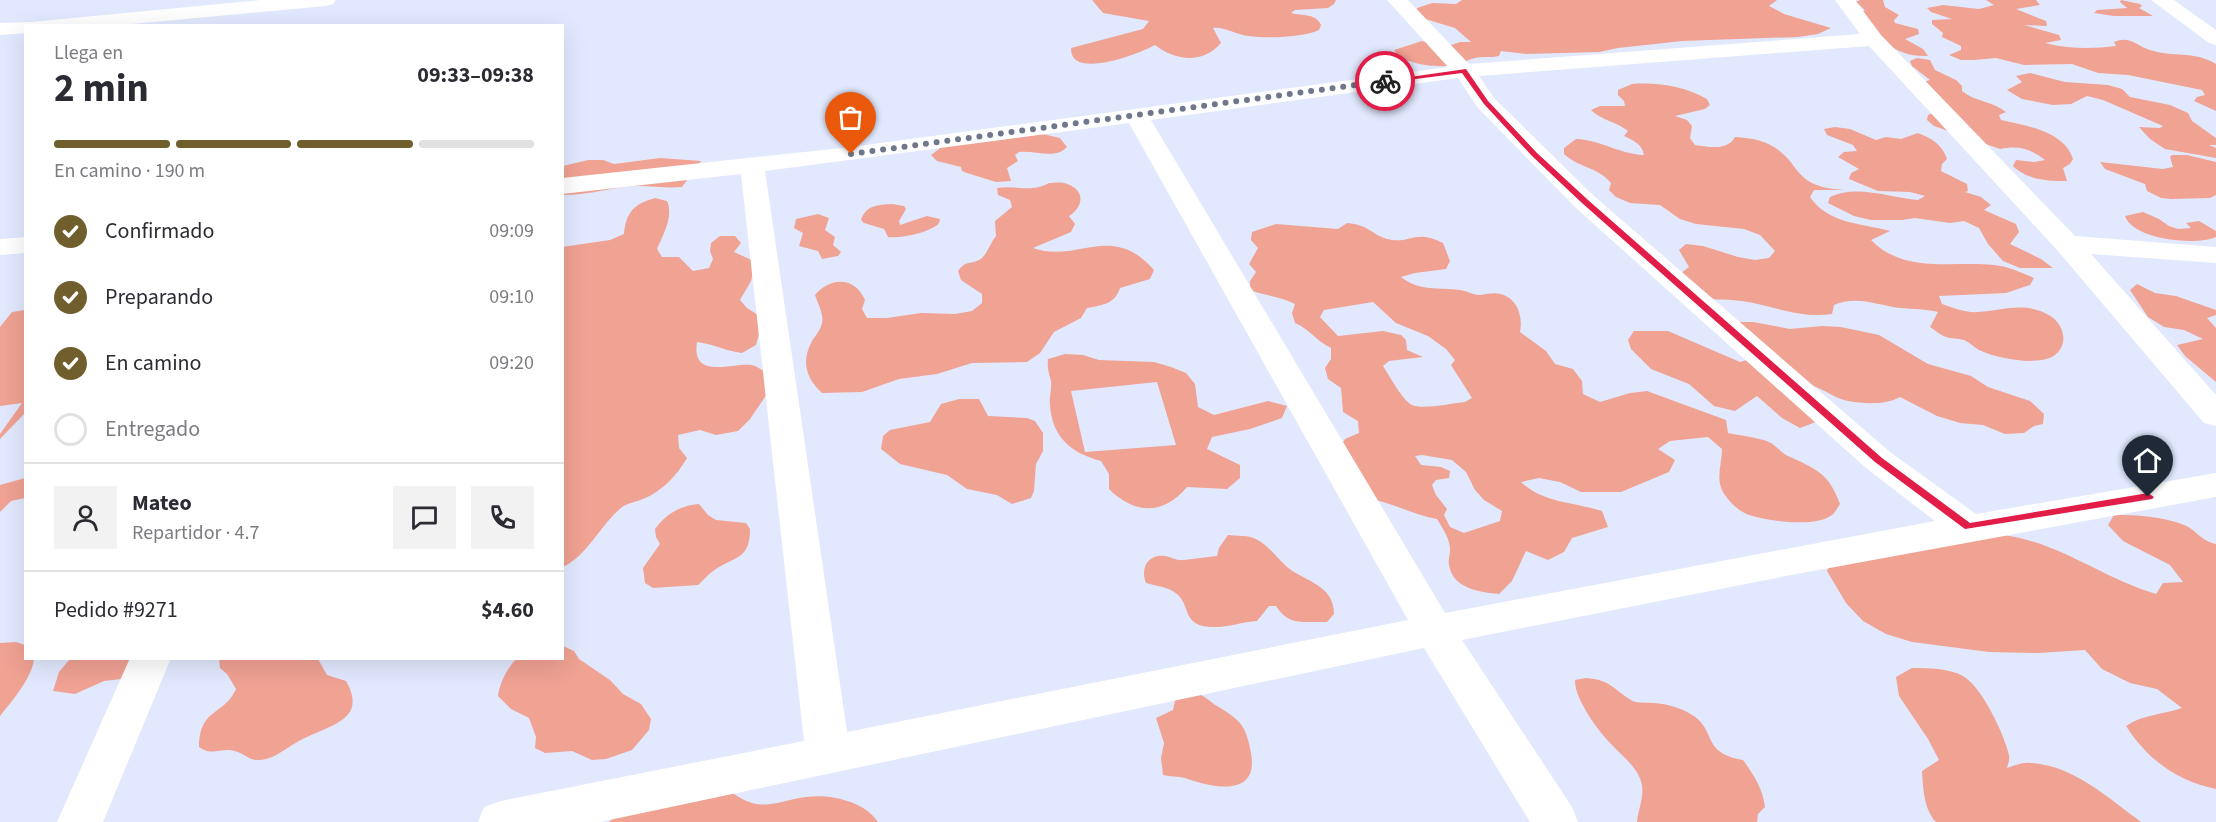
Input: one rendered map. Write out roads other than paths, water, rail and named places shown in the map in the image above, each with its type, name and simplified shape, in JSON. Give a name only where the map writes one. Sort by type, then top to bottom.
[{"type":"street","points":[[60,24],[326,0]]},
{"type":"street","points":[[1397,0],[1464,70],[1486,103],[1585,202],[1878,460],[1968,527]]},
{"type":"street","points":[[1845,0],[1874,39],[2067,244],[2216,416]]},
{"type":"street","points":[[2161,0],[2216,39]]},
{"type":"street","points":[[231,24],[244,7]]},
{"type":"street","points":[[0,29],[24,27]]},
{"type":"street","points":[[564,186],[851,154],[1464,70],[1874,39]]},
{"type":"street","points":[[1137,116],[1434,630],[1555,822]]},
{"type":"street","points":[[752,165],[828,756]]},
{"type":"street","points":[[2067,244],[2216,255]]},
{"type":"street","points":[[0,247],[24,245]]},
{"type":"street","points":[[501,822],[1434,630],[1968,527],[2216,485]]},
{"type":"street","points":[[80,822],[150,660]]}]
